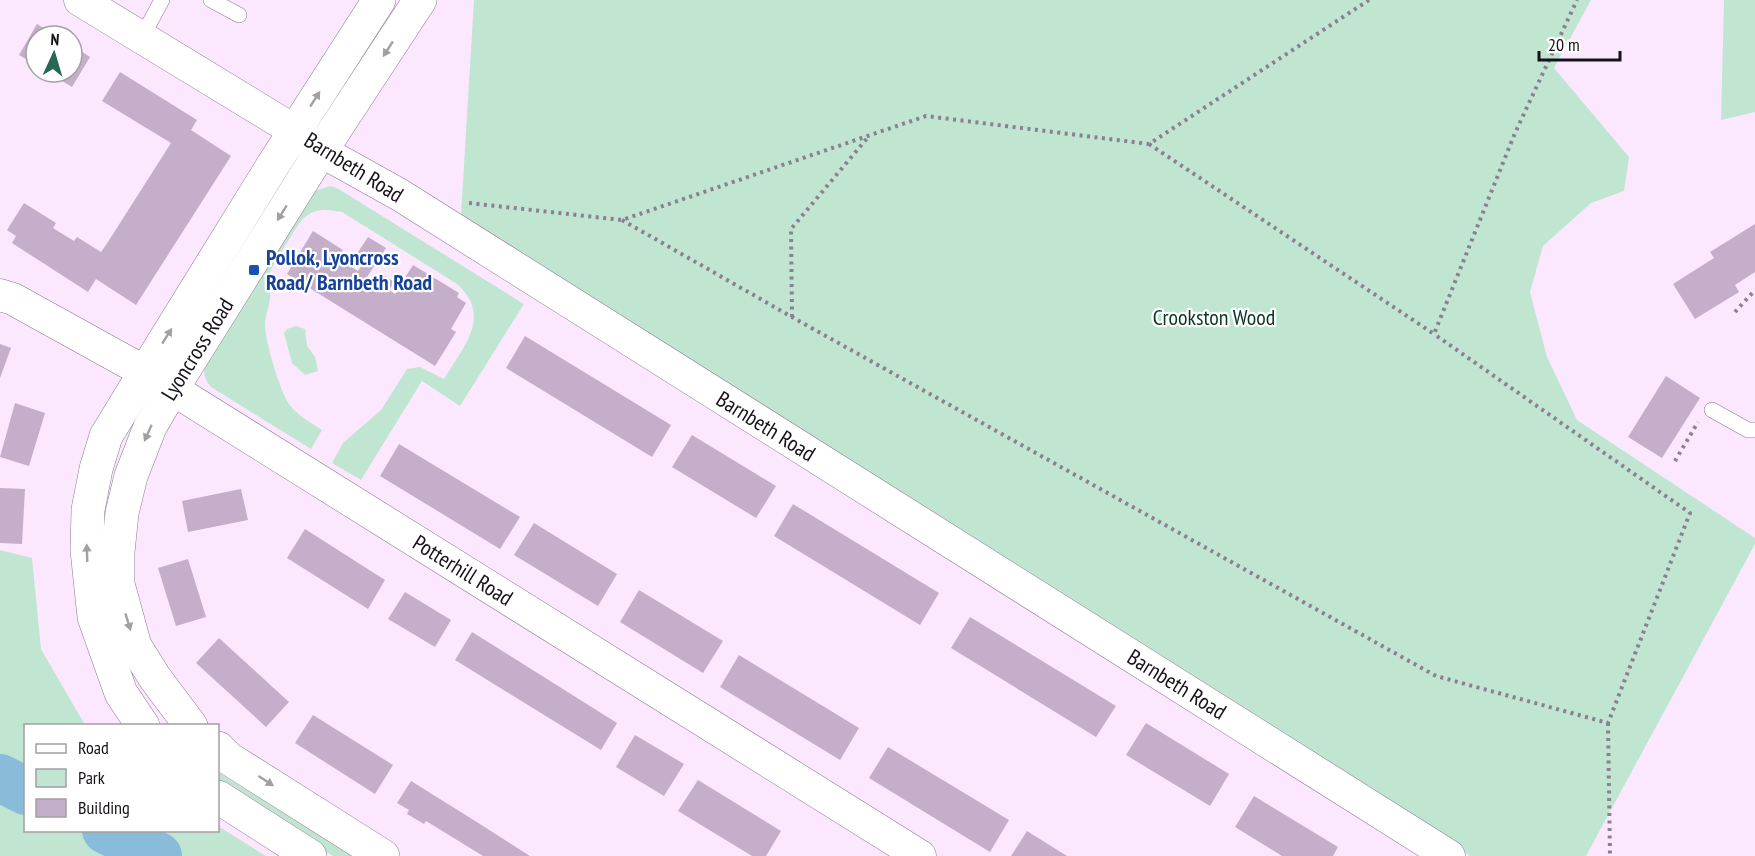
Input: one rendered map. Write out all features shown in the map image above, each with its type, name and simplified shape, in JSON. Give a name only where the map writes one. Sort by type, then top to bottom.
[{"type":"street","name":"Barnbeth Road","points":[[80,0],[295,131],[321,151],[400,195],[1449,856]]},
{"type":"street","name":"Lyoncross Road","points":[[142,724],[121,693],[94,617],[87,550],[88,510],[106,435],[379,0]]},
{"type":"street","name":"Lyoncross Road","points":[[189,724],[135,646],[118,584],[122,513],[131,476],[150,427],[172,389],[321,151],[420,0]]},
{"type":"street","name":"Potterhill Road","points":[[0,295],[14,300],[145,372],[920,856]]},
{"type":"street","points":[[219,749],[228,758],[383,856]]},
{"type":"street","points":[[219,798],[310,856]]},
{"type":"lane","points":[[142,37],[162,0]]},
{"type":"lane","points":[[211,0],[239,15]]},
{"type":"lane","points":[[1712,410],[1748,430],[1755,430]]},
{"type":"path","points":[[1149,144],[1369,0]]},
{"type":"path","points":[[1434,334],[1515,133],[1577,0]]},
{"type":"path","points":[[622,220],[926,116],[1149,144],[1434,334],[1690,513],[1608,723],[1610,856]]},
{"type":"path","points":[[792,317],[791,229],[870,135]]},
{"type":"path","points":[[459,202],[622,220],[1436,676],[1608,723]]},
{"type":"path","points":[[1735,312],[1755,290]]},
{"type":"path","points":[[1675,461],[1705,410],[1712,410]]},
{"type":"green space","name":"Crookston Wood","points":[[474,0],[1591,0],[1554,68],[1629,157],[1624,191],[1591,203],[1543,246],[1530,292],[1547,357],[1577,420],[1755,538],[1755,544],[1586,856],[1470,856],[461,215]]},
{"type":"green space","points":[[1724,0],[1755,0],[1755,112],[1721,120]]},
{"type":"green space","points":[[330,186],[337,188],[524,304],[460,406],[422,381],[361,480],[332,463],[343,443],[381,410],[407,369],[420,367],[444,379],[466,343],[474,320],[473,308],[468,296],[457,284],[342,212],[323,210],[310,213],[300,223],[271,270],[270,300],[265,325],[270,354],[285,398],[296,412],[322,430],[311,449],[211,387],[204,374],[205,365],[315,191]]},
{"type":"green space","points":[[296,326],[305,329],[307,346],[315,357],[318,371],[305,375],[292,363],[284,333],[287,329]]},
{"type":"green space","points":[[0,550],[32,558],[41,649],[84,724],[24,724],[24,832],[219,832],[219,827],[266,856],[0,856]]},
{"type":"green space","points":[[219,772],[353,856],[333,856],[219,785]]},
{"type":"building","points":[[24,46],[24,58],[19,55]]},
{"type":"building","points":[[84,53],[90,57],[84,67]]},
{"type":"building","points":[[120,72],[197,120],[191,130],[231,156],[136,305],[96,279],[88,292],[12,243],[16,236],[7,230],[24,203],[56,223],[53,228],[74,241],[77,237],[101,252],[171,143],[102,101]]},
{"type":"building","points":[[1755,224],[1755,272],[1735,285],[1739,292],[1695,319],[1673,284],[1714,258],[1710,252]]},
{"type":"building","points":[[313,231],[343,250],[337,258],[358,271],[364,262],[355,257],[368,237],[386,248],[367,277],[376,283],[381,273],[394,282],[389,290],[395,294],[413,265],[459,293],[457,297],[466,303],[451,329],[456,332],[435,366],[287,274]]},
{"type":"building","points":[[525,336],[671,425],[652,457],[506,368]]},
{"type":"building","points":[[0,344],[11,348],[0,378]]},
{"type":"building","points":[[1666,376],[1700,398],[1662,458],[1628,437]]},
{"type":"building","points":[[15,403],[45,413],[29,466],[0,457]]},
{"type":"building","points":[[692,435],[776,486],[756,518],[672,467]]},
{"type":"building","points":[[399,444],[520,517],[500,549],[380,476]]},
{"type":"building","points":[[0,488],[25,489],[22,544],[0,543]]},
{"type":"building","points":[[241,489],[248,520],[188,532],[182,501]]},
{"type":"building","points":[[793,504],[939,593],[920,625],[774,536]]},
{"type":"building","points":[[534,523],[617,574],[598,606],[514,555]]},
{"type":"building","points":[[305,529],[385,580],[368,609],[287,558]]},
{"type":"building","points":[[188,559],[206,617],[176,626],[158,568]]},
{"type":"building","points":[[639,590],[723,641],[703,673],[620,622]]},
{"type":"building","points":[[405,592],[451,620],[435,647],[388,619]]},
{"type":"building","points":[[970,617],[1116,706],[1096,737],[951,648]]},
{"type":"building","points":[[472,632],[617,723],[601,750],[455,660]]},
{"type":"building","points":[[219,638],[289,702],[266,727],[196,663]]},
{"type":"building","points":[[739,655],[859,728],[840,760],[720,687]]},
{"type":"building","points":[[313,715],[393,765],[375,794],[295,743]]},
{"type":"building","points":[[1146,723],[1229,774],[1210,806],[1126,755]]},
{"type":"building","points":[[635,735],[684,764],[664,796],[616,767]]},
{"type":"building","points":[[888,747],[1009,820],[990,852],[869,778]]},
{"type":"building","points":[[698,780],[781,831],[766,856],[752,856],[678,811]]},
{"type":"building","points":[[411,781],[530,856],[483,856],[426,821],[424,824],[407,814],[409,810],[397,803]]},
{"type":"building","points":[[1254,796],[1338,847],[1333,856],[1282,856],[1235,827]]},
{"type":"building","points":[[1027,831],[1067,856],[1011,856]]},
{"type":"waterway","points":[[0,778],[24,790]]},
{"type":"waterway","points":[[110,832],[158,856]]},
{"type":"place","name":"Pollok, Lyoncross Road/ Barnbeth Road","points":[[254,270]]}]
